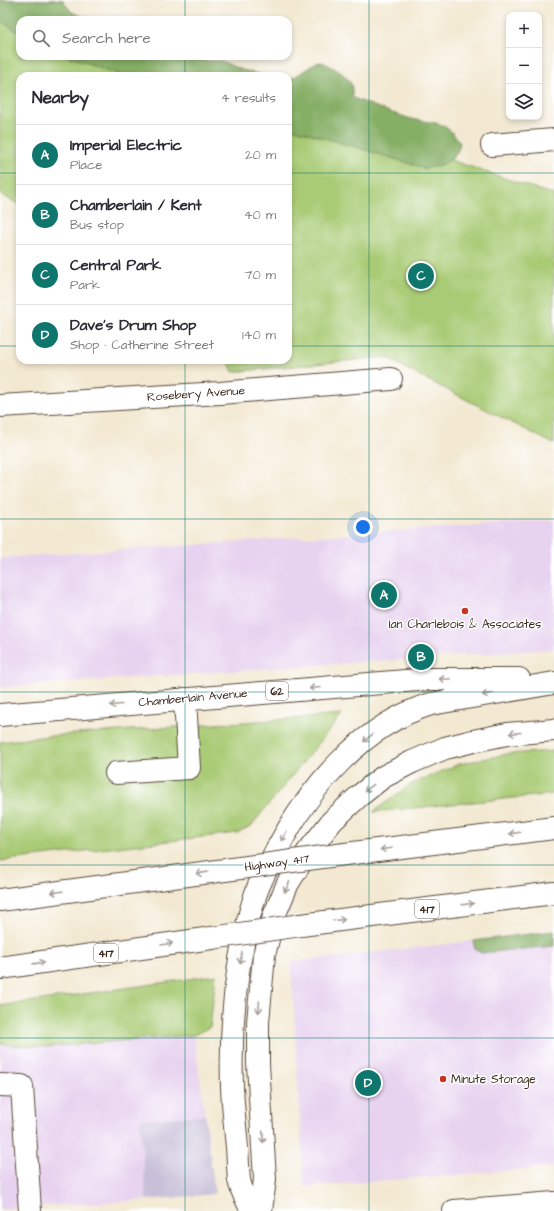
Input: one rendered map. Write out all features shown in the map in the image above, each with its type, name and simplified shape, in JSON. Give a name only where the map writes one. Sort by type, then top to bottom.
[{"type":"main road","points":[[492,145],[554,140]]},
{"type":"main road","name":"Rosebery Avenue","points":[[0,406],[227,392],[391,379]]},
{"type":"main road","name":"Chamberlain Avenue","points":[[0,715],[429,679],[554,679]]},
{"type":"main road","points":[[252,1211],[240,1182],[233,1100],[233,1018],[237,983],[248,920],[256,894],[268,865],[284,835],[302,807],[321,782],[340,762],[377,730],[394,719],[413,709],[431,704],[554,683]]},
{"type":"main road","points":[[116,773],[189,768],[185,699]]},
{"type":"main road","points":[[261,1211],[265,1178],[258,1064],[258,1022],[264,955],[274,916],[288,884],[307,853],[332,821],[359,796],[383,777],[412,762],[445,748],[507,734],[554,730]]},
{"type":"main road","name":"Highway 417","points":[[0,900],[554,828]]},
{"type":"main road","name":"417","points":[[0,968],[301,925],[554,893]]},
{"type":"main road","points":[[0,1085],[22,1086],[30,1211]]},
{"type":"main road","points":[[454,1211],[554,1203]]},
{"type":"shaded area","points":[[554,520],[554,649],[0,688],[0,558]]},
{"type":"shaded area","points":[[473,941],[475,949],[481,953],[554,946],[554,1167],[304,1187],[291,962]]},
{"type":"shaded area","points":[[194,1035],[205,1115],[140,1120],[146,1200],[0,1209],[0,1044],[45,1047]]},
{"type":"shaded area","points":[[205,1115],[215,1194],[146,1200],[140,1120]]},
{"type":"green space","points":[[0,0],[64,0],[65,9],[82,16],[16,16],[16,60],[192,60],[222,72],[16,72],[16,203],[0,194]]},
{"type":"green space","points":[[0,0],[62,0],[75,16],[16,16],[16,31],[0,21]]},
{"type":"green space","points":[[79,60],[222,61],[239,69],[251,72],[113,72]]},
{"type":"green space","points":[[322,62],[346,77],[351,84],[353,98],[398,115],[414,120],[435,123],[447,128],[460,143],[455,155],[447,162],[424,169],[292,128],[292,78],[316,63]]},
{"type":"green space","points":[[292,101],[433,154],[554,195],[554,444],[410,371],[387,357],[233,372],[230,364],[292,364]]},
{"type":"green space","points":[[342,715],[251,826],[237,833],[0,861],[0,742],[48,736]]},
{"type":"green space","points":[[554,751],[554,794],[373,812],[411,784],[459,764],[507,754]]},
{"type":"green space","points":[[554,931],[554,946],[481,953],[475,949],[473,941]]},
{"type":"green space","points":[[216,975],[210,1027],[194,1035],[45,1047],[0,1044],[0,1006]]},
{"type":"place","name":"Central Park","points":[[421,276]]},
{"type":"place","name":"Imperial Electric","points":[[384,595]]},
{"type":"place","name":"Ian Charlebois & Associates","points":[[465,611]]},
{"type":"place","name":"Chamberlain / Kent","points":[[421,657]]},
{"type":"place","name":"Minute Storage","points":[[443,1079]]},
{"type":"place","name":"Dave's Drum Shop","points":[[368,1083]]}]
